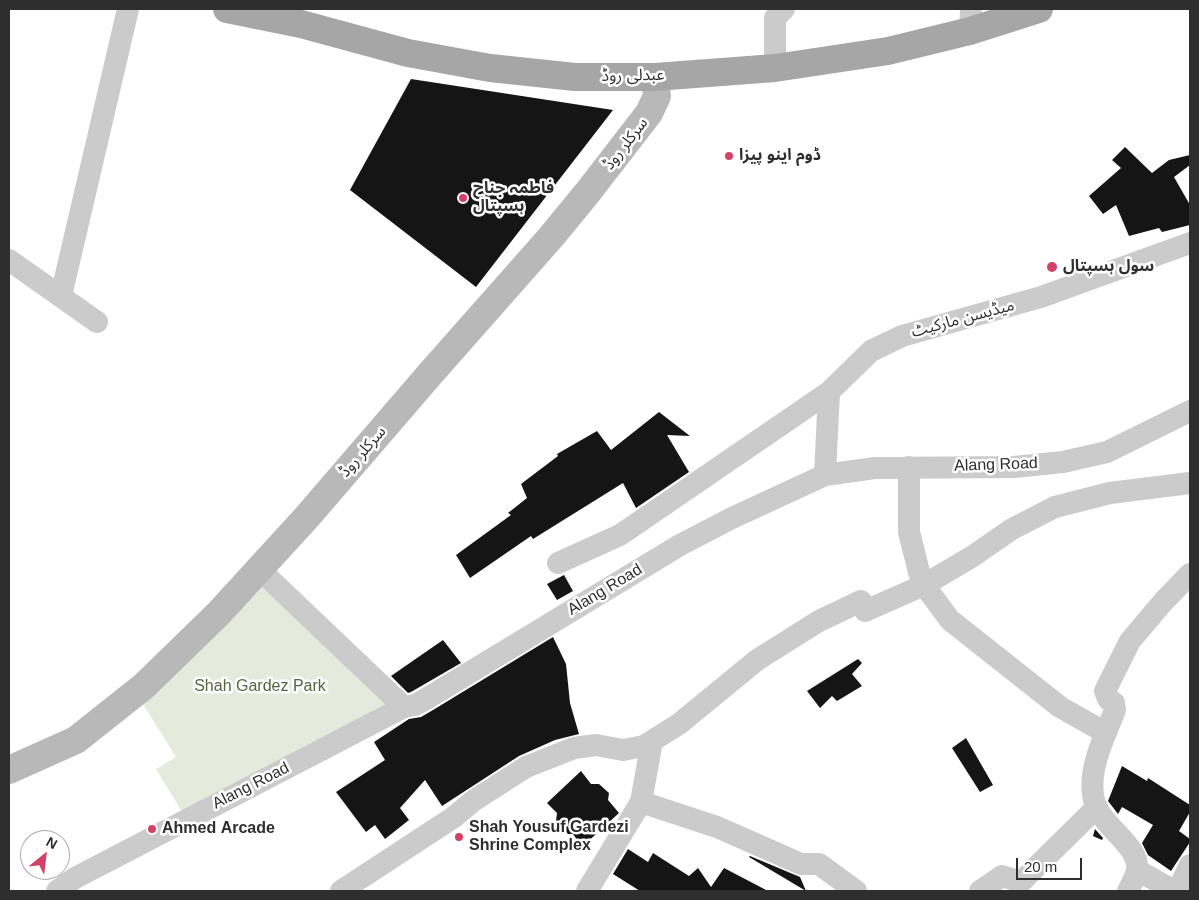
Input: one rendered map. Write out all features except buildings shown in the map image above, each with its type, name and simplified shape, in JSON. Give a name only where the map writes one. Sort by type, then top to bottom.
[{"type":"main road","name":"عبدلی روڈ","points":[[227,9],[303,16],[408,53],[490,68],[575,77],[655,77],[775,68],[888,51],[970,20],[1039,9]]},
{"type":"main road","name":"سرکلر روڈ","points":[[9,770],[76,740],[144,686],[219,613],[306,518],[588,192],[649,113],[657,96],[655,77]]},
{"type":"street","points":[[61,296],[128,9]]},
{"type":"street","points":[[775,68],[775,18],[784,9]]},
{"type":"street","name":"میڈیسن مارکیٹ","points":[[558,563],[620,535],[829,392],[871,351],[902,336],[1041,297],[1190,243]]},
{"type":"street","points":[[9,260],[98,322]]},
{"type":"street","points":[[826,475],[829,392]]},
{"type":"street","name":"Alang Road","points":[[57,891],[75,878],[404,707],[414,705],[426,699],[680,545],[732,518],[826,475],[875,468],[1014,467],[1063,462],[1107,452],[1190,410]]},
{"type":"street","points":[[909,467],[909,532],[924,585],[950,620],[971,638],[1004,661],[1060,706],[1106,733]]},
{"type":"street","points":[[341,891],[526,767],[574,748],[596,745],[623,750],[644,746],[679,724],[757,660],[819,621],[861,601],[865,611],[924,585],[973,556],[1012,529],[1055,507],[1110,493],[1190,483]]},
{"type":"street","points":[[259,569],[404,707]]},
{"type":"street","points":[[1128,891],[1137,870],[1134,854],[1124,840],[1102,819],[1092,796],[1093,773],[1115,710],[1114,703],[1108,699],[1105,691],[1130,641],[1190,574]]},
{"type":"street","points":[[587,891],[641,802],[652,741]]},
{"type":"street","points":[[641,802],[717,827],[801,864],[819,864],[856,891]]},
{"type":"street","points":[[980,891],[1002,876],[1021,882],[1097,807]]},
{"type":"street","points":[[1137,870],[1171,890],[1177,890],[1182,884],[1190,865]]},
{"type":"green space","name":"Shah Gardez Park","points":[[259,569],[404,707],[187,820],[156,769],[176,757],[136,693]]},
{"type":"place","name":"ڈوم اینو پیزا","points":[[729,156]]},
{"type":"place","name":"فاطمہ جناح ہسپتال","points":[[463,198]]},
{"type":"place","name":"سول ہسپتال","points":[[1052,267]]},
{"type":"place","name":"Ahmed Arcade","points":[[152,829]]},
{"type":"place","name":"Shah Yousuf Gardezi Shrine Complex","points":[[459,837]]}]
